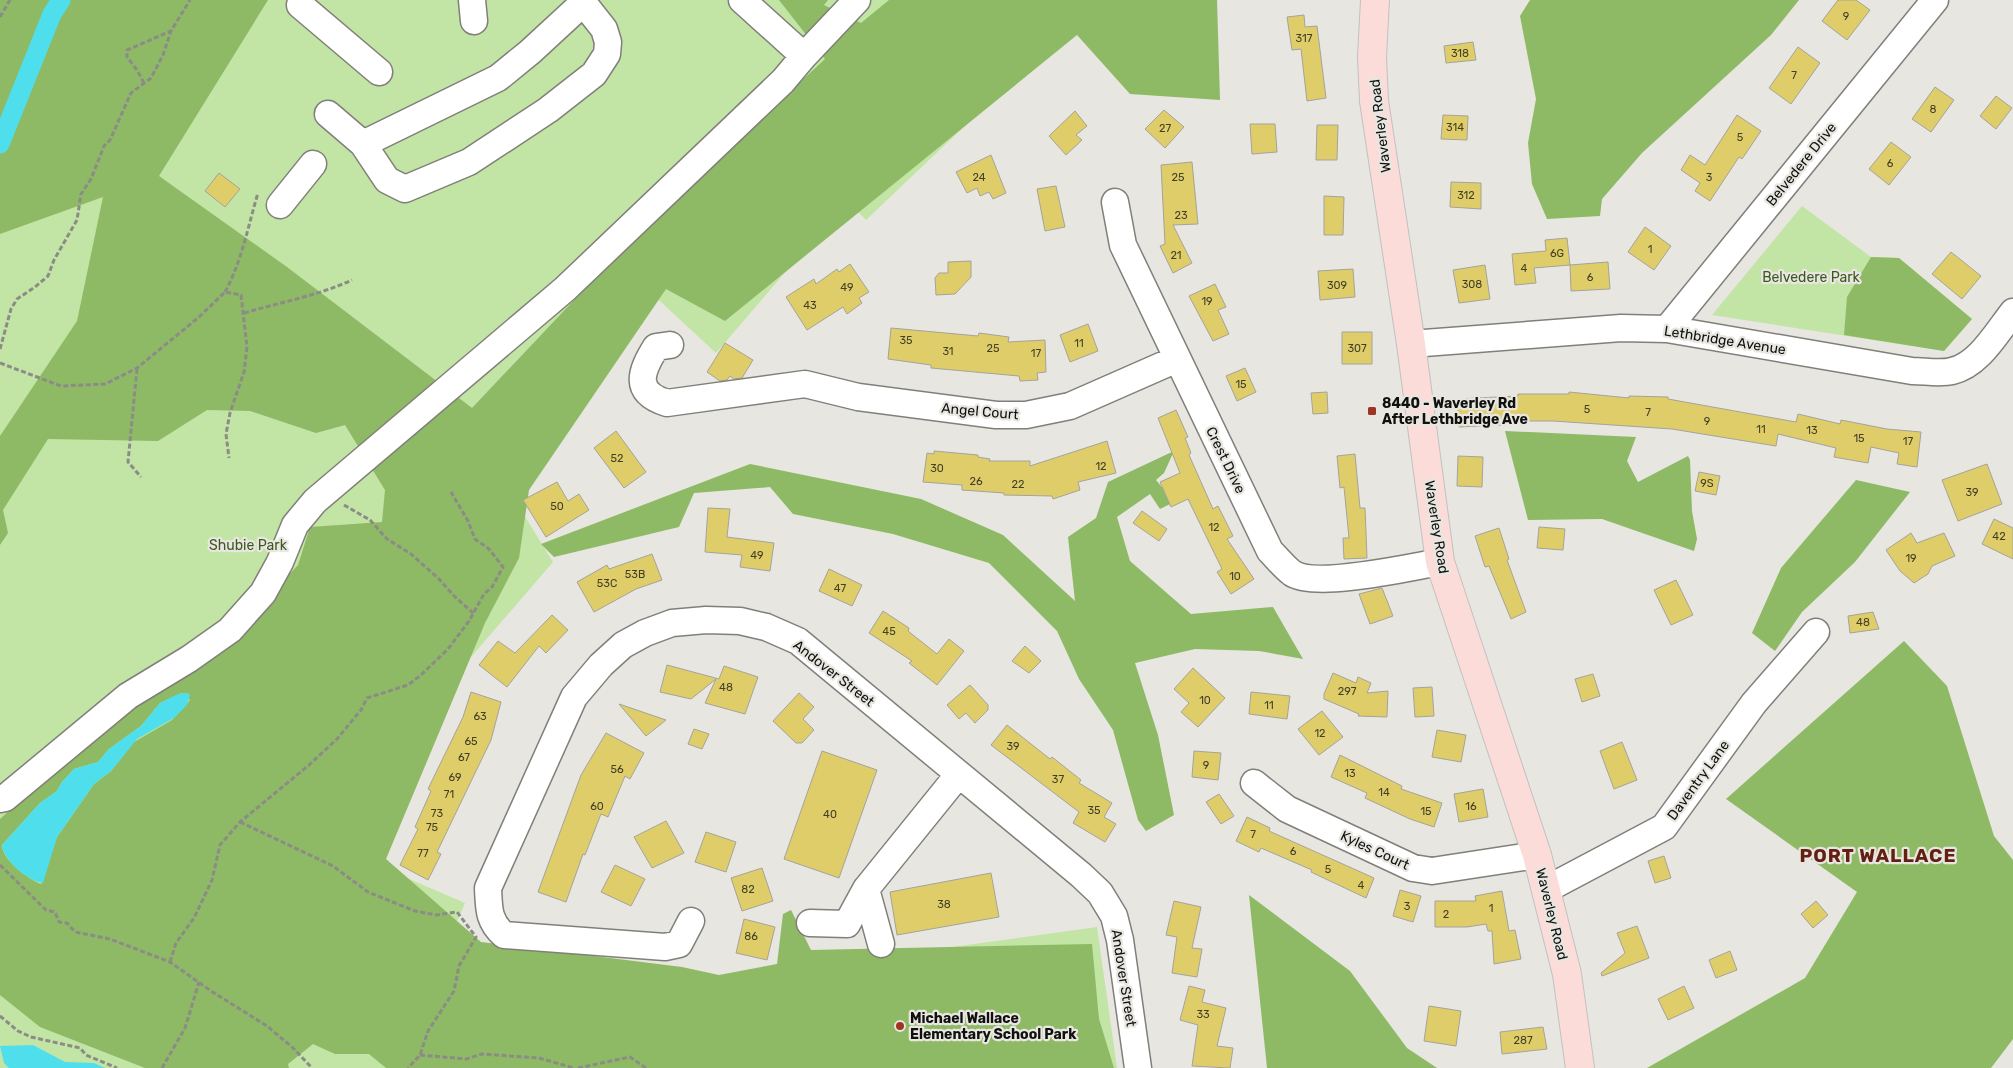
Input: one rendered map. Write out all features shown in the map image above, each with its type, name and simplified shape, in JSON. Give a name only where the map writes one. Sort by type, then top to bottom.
[{"type":"main road","name":"Waverley Road","points":[[1375,0],[1372,57],[1374,102],[1411,344],[1440,562],[1538,855],[1567,974],[1580,1068]]},
{"type":"street","points":[[742,0],[804,56]]},
{"type":"street","points":[[0,799],[5,798],[128,696],[188,659],[230,630],[263,593],[280,562],[295,525],[329,489],[565,289],[777,88],[804,56],[857,0]]},
{"type":"street","name":"Belvedere Drive","points":[[1667,329],[1935,0]]},
{"type":"street","points":[[328,114],[363,144],[387,180],[405,189],[469,162],[548,110],[594,74],[607,54],[608,42],[604,29],[582,2],[530,52],[498,78],[363,144]]},
{"type":"street","points":[[300,5],[378,72]]},
{"type":"street","points":[[269,199],[313,164]]},
{"type":"street","name":"Crest Drive","points":[[1115,202],[1123,245],[1176,359],[1270,551],[1292,574],[1312,579],[1374,574],[1440,562]]},
{"type":"street","name":"Lethbridge Avenue","points":[[1411,344],[1621,328],[1667,329],[1912,372],[1951,372],[1965,366],[1977,357],[2013,312]]},
{"type":"street","name":"Angel Court","points":[[670,345],[656,347],[644,366],[641,379],[646,391],[655,400],[667,403],[805,384],[858,397],[996,415],[1026,415],[1070,406],[1176,359]]},
{"type":"street","name":"Andover Street","points":[[691,921],[679,944],[664,947],[504,935],[494,926],[489,914],[488,888],[574,697],[601,665],[616,652],[645,633],[672,623],[706,620],[740,621],[766,627],[798,642],[1081,875],[1100,894],[1114,916],[1120,940],[1138,1068]]},
{"type":"street","name":"Daventry Lane","points":[[1546,889],[1664,827],[1754,703],[1816,632]]},
{"type":"street","points":[[810,923],[847,924],[866,889],[958,774]]},
{"type":"street","name":"Kyles Court","points":[[1254,783],[1287,809],[1413,868],[1432,871],[1538,855]]},
{"type":"street","points":[[866,889],[882,944]]},
{"type":"path","points":[[0,17],[10,0]]},
{"type":"path","points":[[0,349],[11,309],[17,299],[48,276],[54,260],[77,220],[81,194],[91,179],[104,146],[110,140],[131,93],[152,78],[164,56],[172,31],[190,0]]},
{"type":"path","points":[[144,83],[127,57],[127,50],[172,31]]},
{"type":"path","points":[[0,363],[61,386],[104,384],[137,368],[199,317],[225,292],[240,260],[243,242],[269,199]]},
{"type":"path","points":[[244,313],[277,303],[302,299],[352,280]]},
{"type":"path","points":[[225,292],[241,295],[247,347],[244,372],[230,413],[226,434],[229,458]]},
{"type":"path","points":[[137,368],[128,462],[140,477]]},
{"type":"path","points":[[329,489],[343,504],[370,520],[387,538],[410,554],[439,579],[473,613]]},
{"type":"path","points":[[170,962],[176,943],[194,918],[210,887],[220,845],[240,822],[337,740],[361,710],[366,698],[408,685],[421,675],[448,649],[484,594],[492,587],[503,567],[489,549],[475,539],[468,521],[451,492]]},
{"type":"path","points":[[240,822],[333,866],[368,892],[414,911],[436,915],[457,912],[476,937],[459,966],[454,991],[428,1031],[420,1055],[408,1068]]},
{"type":"path","points":[[0,865],[46,910],[55,912],[59,922],[67,923],[75,932],[110,939],[170,962],[267,1026],[312,1068]]},
{"type":"path","points":[[162,1068],[185,1028],[199,982]]},
{"type":"path","points":[[0,1016],[18,1031],[31,1037],[80,1048],[86,1055],[117,1068]]},
{"type":"path","points":[[420,1055],[466,1059],[482,1054],[539,1058],[574,1068]]},
{"type":"path","points":[[578,1068],[630,1057],[646,1068]]},
{"type":"green space","name":"Shubie Park","points":[[0,0],[1077,0],[970,121],[866,220],[847,200],[716,353],[649,291],[496,470],[553,562],[446,686],[372,863],[465,903],[444,952],[684,984],[1097,927],[1117,1068],[0,1068]]},
{"type":"green space","name":"Shubie Park","points":[[0,0],[268,0],[159,176],[287,267],[472,408],[628,243],[825,59],[779,0],[828,0],[824,5],[861,23],[889,0],[1217,0],[1220,100],[1130,94],[1077,35],[725,321],[666,289],[529,490],[519,558],[485,623],[386,859],[481,942],[682,967],[719,975],[777,964],[783,914],[791,910],[811,950],[1092,944],[1099,1019],[1114,1068],[386,1068],[369,1054],[335,1054],[313,1044],[288,1064],[289,1068],[145,1068],[40,1027],[0,995],[0,819],[129,702],[231,636],[298,565],[310,527],[382,522],[385,490],[345,425],[316,433],[250,411],[207,410],[158,441],[48,439],[3,510],[8,533],[0,545],[0,436],[77,321],[103,197],[0,234]],"holes":[[[182,693],[190,700],[172,720],[134,742],[111,771],[94,784],[57,837],[41,884],[29,878],[11,863],[6,857],[2,845],[40,803],[57,791],[62,782],[74,769],[98,762],[109,749],[141,726],[160,703]]]},
{"type":"green space","points":[[1530,0],[1799,0],[1771,35],[1642,153],[1602,199],[1600,216],[1547,219],[1532,184],[1528,143],[1536,99],[1520,16]]},
{"type":"green space","name":"Belvedere Park","points":[[1802,206],[1871,257],[1899,258],[1972,319],[1944,351],[1712,315]]},
{"type":"green space","points":[[1871,257],[1899,258],[1972,319],[1944,351],[1844,335],[1847,297]]},
{"type":"green space","points":[[1505,431],[1636,437],[1627,461],[1638,482],[1688,456],[1690,460],[1692,511],[1697,539],[1694,551],[1602,519],[1528,520]]},
{"type":"green space","points":[[1174,451],[1164,473],[1156,480],[1174,502],[1160,509],[1150,494],[1117,517],[1130,561],[1191,614],[1273,607],[1303,659],[1259,651],[1195,649],[1135,663],[1158,735],[1174,815],[1146,831],[1138,820],[1113,730],[1079,679],[1057,631],[989,563],[893,534],[793,514],[770,487],[694,493],[679,527],[554,557],[541,544],[750,464],[921,499],[1003,535],[1075,601],[1068,537],[1096,518],[1108,482]]},
{"type":"green space","points":[[1856,480],[1910,492],[1855,562],[1802,612],[1775,651],[1752,633],[1781,568]]},
{"type":"green space","points":[[1904,641],[1947,686],[1994,836],[2013,860],[2013,1039],[1991,1068],[1647,1068],[1805,978],[1857,892],[1726,799]]},
{"type":"green space","points":[[1249,895],[1350,971],[1407,1048],[1437,1068],[1267,1068]]},
{"type":"water","points":[[187,693],[190,695],[187,705],[174,718],[137,739],[111,771],[94,784],[57,837],[43,883],[31,879],[11,863],[3,851],[2,845],[40,803],[57,791],[62,782],[74,769],[98,762],[109,749],[141,726],[160,703],[178,694]]},
{"type":"water","points":[[33,1045],[65,1062],[94,1063],[105,1068],[9,1068],[4,1063],[0,1046]]},
{"type":"building","points":[[1838,0],[1856,0],[1870,10],[1847,40],[1822,21]]},
{"type":"building","points":[[1304,15],[1305,27],[1317,26],[1326,98],[1307,101],[1301,49],[1292,50],[1287,17]]},
{"type":"building","points":[[1473,42],[1476,60],[1446,63],[1444,46]]},
{"type":"building","points":[[1798,47],[1820,63],[1791,104],[1769,88]]},
{"type":"building","points":[[1935,87],[1954,100],[1931,132],[1912,119]]},
{"type":"building","points":[[1996,96],[2012,108],[1996,129],[1980,116]]},
{"type":"building","points":[[1164,110],[1184,127],[1165,148],[1145,129]]},
{"type":"building","points":[[1075,111],[1087,126],[1076,135],[1082,140],[1066,155],[1049,136]]},
{"type":"building","points":[[1443,115],[1468,116],[1467,140],[1441,139]]},
{"type":"building","points":[[1737,115],[1761,131],[1742,159],[1739,157],[1710,201],[1695,191],[1700,183],[1681,170],[1690,155],[1705,165]]},
{"type":"building","points":[[1250,124],[1275,124],[1277,152],[1252,154]]},
{"type":"building","points":[[1317,125],[1338,125],[1337,160],[1316,160]]},
{"type":"building","points":[[1891,142],[1911,157],[1889,185],[1869,169]]},
{"type":"building","points":[[991,155],[1006,193],[993,199],[989,192],[980,196],[977,188],[967,193],[956,172]]},
{"type":"building","points":[[1192,162],[1198,224],[1173,225],[1192,263],[1173,273],[1160,246],[1165,244],[1161,165]]},
{"type":"building","points":[[219,173],[240,189],[225,207],[205,191]]},
{"type":"building","points":[[1451,182],[1481,183],[1481,209],[1450,207]]},
{"type":"building","points":[[1056,186],[1065,227],[1045,231],[1037,189]]},
{"type":"building","points":[[1324,196],[1344,197],[1343,235],[1324,235]]},
{"type":"building","points":[[1645,227],[1671,246],[1654,270],[1628,252]]},
{"type":"building","points":[[1567,238],[1570,265],[1534,268],[1536,283],[1515,285],[1512,254],[1546,251],[1545,240]]},
{"type":"building","points":[[1951,252],[1981,276],[1962,299],[1932,274]]},
{"type":"building","points":[[971,261],[971,277],[955,294],[936,295],[935,278],[939,273],[948,273],[948,262]]},
{"type":"building","points":[[1608,262],[1610,289],[1571,291],[1570,265]]},
{"type":"building","points":[[850,264],[869,292],[859,298],[862,303],[847,314],[843,307],[807,330],[786,297],[814,279],[816,284],[837,269],[839,272]]},
{"type":"building","points":[[1485,265],[1490,299],[1459,303],[1453,270]]},
{"type":"building","points":[[1353,269],[1355,297],[1320,300],[1318,271]]},
{"type":"building","points":[[1215,284],[1226,307],[1218,310],[1229,334],[1213,341],[1189,296]]},
{"type":"building","points":[[1088,324],[1098,351],[1070,362],[1060,335]]},
{"type":"building","points":[[891,328],[978,336],[979,333],[1009,337],[1008,342],[1045,340],[1046,372],[1037,373],[1038,380],[1020,381],[1019,376],[931,368],[931,365],[888,359]]},
{"type":"building","points":[[1342,332],[1372,332],[1372,364],[1342,364]]},
{"type":"building","points":[[725,343],[753,360],[742,378],[734,379],[730,376],[727,380],[720,381],[707,372]]},
{"type":"building","points":[[1245,368],[1256,392],[1237,401],[1226,376]]},
{"type":"building","points":[[1327,392],[1328,413],[1313,414],[1311,393]]},
{"type":"building","points":[[1569,392],[1629,398],[1629,396],[1668,397],[1668,399],[1796,422],[1798,414],[1840,424],[1841,420],[1887,429],[1921,432],[1917,467],[1897,464],[1899,453],[1871,447],[1868,463],[1834,457],[1836,448],[1778,434],[1776,446],[1672,429],[1553,421],[1502,421],[1502,425],[1459,427],[1457,399],[1518,396],[1518,394],[1569,394]]},
{"type":"building","points":[[1176,410],[1188,437],[1185,438],[1191,453],[1189,455],[1213,509],[1218,506],[1233,536],[1227,539],[1254,579],[1231,594],[1217,572],[1222,569],[1188,499],[1171,507],[1160,482],[1180,473],[1158,418]]},
{"type":"building","points":[[616,431],[646,472],[624,488],[594,448]]},
{"type":"building","points":[[1107,441],[1116,473],[1078,482],[1080,490],[1053,499],[1052,496],[1004,495],[1004,493],[962,490],[962,485],[923,482],[927,453],[934,454],[934,451],[978,455],[978,457],[990,459],[989,461],[1030,461],[1030,466]]},
{"type":"building","points":[[1355,454],[1360,508],[1365,508],[1367,558],[1344,559],[1343,538],[1349,538],[1344,487],[1340,488],[1337,456]]},
{"type":"building","points":[[1458,456],[1483,457],[1482,487],[1457,486]]},
{"type":"building","points":[[1987,464],[2002,504],[1958,521],[1942,480]]},
{"type":"building","points":[[1699,472],[1720,476],[1716,495],[1695,491]]},
{"type":"building","points":[[557,482],[568,501],[579,494],[589,510],[546,537],[523,500]]},
{"type":"building","points":[[708,508],[730,509],[727,537],[774,543],[770,571],[740,567],[742,555],[705,552]]},
{"type":"building","points":[[1142,511],[1167,529],[1159,541],[1133,523]]},
{"type":"building","points":[[1994,519],[2013,528],[2013,559],[1982,544]]},
{"type":"building","points":[[1539,527],[1565,529],[1563,550],[1537,548]]},
{"type":"building","points":[[1499,528],[1509,559],[1507,560],[1526,612],[1511,619],[1489,566],[1485,567],[1475,536]]},
{"type":"building","points":[[1911,533],[1917,543],[1944,533],[1955,556],[1932,566],[1928,574],[1914,583],[1900,571],[1886,550]]},
{"type":"building","points":[[652,554],[662,580],[636,589],[594,612],[577,582],[607,565],[609,569]]},
{"type":"building","points":[[829,569],[862,585],[852,606],[819,591]]},
{"type":"building","points":[[1676,580],[1693,615],[1671,625],[1654,590]]},
{"type":"building","points":[[1382,588],[1393,616],[1370,624],[1359,594]]},
{"type":"building","points":[[883,611],[909,628],[908,631],[937,654],[949,639],[964,651],[937,685],[909,663],[912,661],[869,633]]},
{"type":"building","points":[[1873,612],[1879,629],[1850,633],[1848,616]]},
{"type":"building","points":[[552,615],[568,630],[546,653],[539,646],[507,687],[479,665],[498,641],[515,653]]},
{"type":"building","points":[[1025,646],[1041,661],[1029,673],[1012,661]]},
{"type":"building","points":[[667,665],[719,679],[724,666],[758,677],[745,714],[705,703],[716,679],[691,699],[660,692]]},
{"type":"building","points":[[1193,668],[1225,698],[1198,727],[1181,712],[1189,703],[1174,689]]},
{"type":"building","points":[[1333,673],[1356,683],[1358,677],[1371,683],[1367,693],[1388,691],[1387,717],[1358,716],[1359,714],[1324,699],[1324,694]]},
{"type":"building","points":[[1593,674],[1600,696],[1582,702],[1575,679]]},
{"type":"building","points":[[970,685],[988,705],[988,710],[975,723],[966,713],[959,719],[947,705]]},
{"type":"building","points":[[1432,687],[1434,716],[1415,717],[1413,688]]},
{"type":"building","points":[[471,692],[501,702],[491,740],[437,852],[441,854],[428,880],[400,865],[418,829],[415,827],[431,791],[428,789],[463,717]]},
{"type":"building","points":[[1251,692],[1290,696],[1287,719],[1249,714]]},
{"type":"building","points":[[799,693],[814,707],[803,719],[814,730],[802,743],[796,743],[773,721]]},
{"type":"building","points":[[619,704],[666,720],[646,736]]},
{"type":"building","points":[[1322,711],[1343,737],[1319,755],[1298,729]]},
{"type":"building","points":[[1007,725],[1050,759],[1052,757],[1081,780],[1079,783],[1112,803],[1104,817],[1116,824],[1105,842],[1073,823],[1079,812],[991,745]]},
{"type":"building","points":[[694,729],[709,734],[702,749],[688,744]]},
{"type":"building","points":[[1437,730],[1466,735],[1461,762],[1432,757]]},
{"type":"building","points":[[606,733],[644,753],[630,779],[625,776],[608,817],[601,814],[585,855],[583,854],[566,902],[538,892],[581,775]]},
{"type":"building","points":[[1622,742],[1637,780],[1614,789],[1600,751]]},
{"type":"building","points":[[822,751],[877,770],[839,878],[784,859]]},
{"type":"building","points":[[1194,751],[1221,753],[1218,780],[1192,777]]},
{"type":"building","points":[[1340,755],[1402,786],[1401,789],[1442,803],[1434,827],[1410,819],[1365,798],[1367,793],[1331,777]]},
{"type":"building","points":[[1483,789],[1488,817],[1459,822],[1454,794]]},
{"type":"building","points":[[1219,794],[1234,816],[1221,824],[1206,802]]},
{"type":"building","points":[[1247,817],[1270,828],[1269,831],[1374,878],[1366,898],[1311,872],[1312,870],[1261,848],[1259,852],[1236,841]]},
{"type":"building","points":[[666,821],[684,853],[652,868],[634,837]]},
{"type":"building","points":[[706,832],[736,842],[726,872],[695,862]]},
{"type":"building","points":[[1664,856],[1671,878],[1655,883],[1648,861]]},
{"type":"building","points":[[615,865],[645,879],[631,906],[601,892]]},
{"type":"building","points":[[762,868],[773,901],[742,911],[731,878]]},
{"type":"building","points":[[991,873],[999,917],[897,935],[890,892]]},
{"type":"building","points":[[1400,890],[1421,896],[1413,922],[1393,916]]},
{"type":"building","points":[[1502,891],[1509,931],[1515,930],[1521,959],[1494,964],[1492,931],[1488,931],[1486,924],[1467,927],[1435,927],[1435,901],[1476,901],[1475,896]]},
{"type":"building","points":[[1174,901],[1201,907],[1192,948],[1202,949],[1197,977],[1172,973],[1177,937],[1166,935]]},
{"type":"building","points":[[1816,901],[1828,915],[1813,928],[1801,914]]},
{"type":"building","points":[[744,919],[775,927],[767,960],[736,953]]},
{"type":"building","points":[[1637,926],[1649,958],[1602,976],[1601,973],[1625,953],[1617,933]]},
{"type":"building","points":[[1730,951],[1737,970],[1716,978],[1709,960]]},
{"type":"building","points":[[1189,986],[1205,990],[1202,1002],[1226,1008],[1217,1046],[1233,1048],[1230,1068],[1192,1066],[1198,1025],[1180,1020]]},
{"type":"building","points":[[1684,986],[1694,1008],[1668,1020],[1658,999]]},
{"type":"building","points":[[1429,1006],[1461,1011],[1456,1046],[1424,1041]]},
{"type":"building","points":[[1543,1027],[1547,1049],[1502,1054],[1500,1032]]},
{"type":"waterway","points":[[0,144],[52,14],[61,0]]},
{"type":"place","name":"8440 - Waverley Rd After Lethbridge Ave","points":[[1372,411]]},
{"type":"place","name":"Michael Wallace Elementary School Park","points":[[900,1026]]},
{"type":"district","name":"PORT WALLACE","points":[[1878,855]]}]
